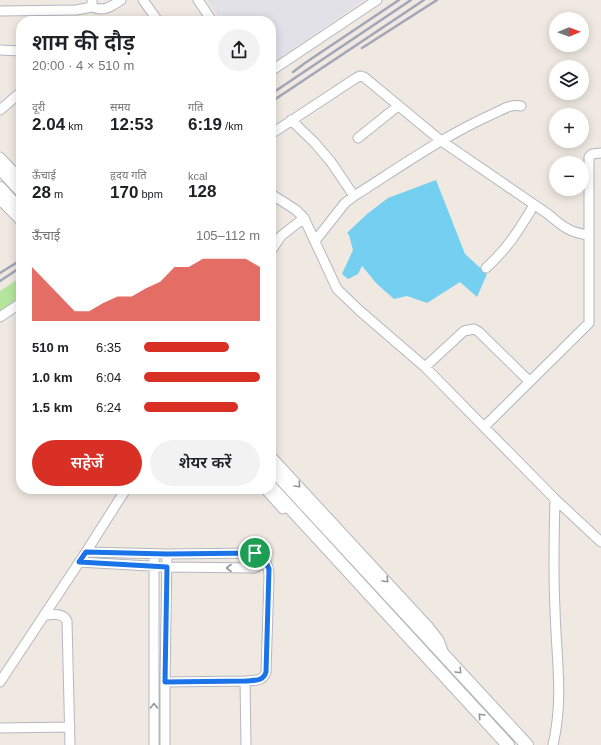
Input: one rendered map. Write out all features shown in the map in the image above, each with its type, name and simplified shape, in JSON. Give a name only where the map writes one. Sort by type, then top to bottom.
[{"type":"main road","points":[[0,168],[16,186]]},
{"type":"main road","points":[[0,188],[16,208]]},
{"type":"main road","points":[[276,473],[527,745]]},
{"type":"main road","points":[[276,492],[508,745]]},
{"type":"street","points":[[0,11],[76,10],[92,3],[104,9],[113,6],[121,0]]},
{"type":"street","points":[[143,0],[154,16]]},
{"type":"street","points":[[198,0],[209,16]]},
{"type":"street","points":[[276,68],[377,0]]},
{"type":"street","points":[[0,50],[16,51]]},
{"type":"street","points":[[276,130],[360,76],[364,77],[440,140],[570,230],[579,234],[589,235]]},
{"type":"street","points":[[0,110],[16,96]]},
{"type":"street","points":[[358,138],[398,106]]},
{"type":"street","points":[[315,241],[345,204],[354,196],[440,140],[485,117],[512,106],[521,106]]},
{"type":"street","points":[[291,120],[318,146],[331,162],[354,196]]},
{"type":"street","points":[[484,427],[589,323],[589,157],[592,154],[601,154]]},
{"type":"street","points":[[0,157],[16,174]]},
{"type":"street","points":[[276,197],[296,210],[304,218],[337,289],[360,311],[425,367],[555,499],[601,542]]},
{"type":"street","points":[[0,200],[16,211]]},
{"type":"street","points":[[486,268],[501,254],[534,205]]},
{"type":"street","points":[[276,244],[281,236],[304,218]]},
{"type":"street","points":[[0,317],[16,306]]},
{"type":"street","points":[[425,367],[464,331],[474,329],[479,332],[529,381]]},
{"type":"street","points":[[276,461],[428,626],[439,640],[447,658]]},
{"type":"street","points":[[0,682],[123,494]]},
{"type":"street","points":[[270,494],[417,653],[439,671]]},
{"type":"street","points":[[553,745],[557,728],[560,698],[555,610],[555,499]]},
{"type":"street","points":[[86,552],[154,554],[255,553],[266,562],[269,569],[270,579],[266,672],[262,679],[245,681],[165,682]]},
{"type":"street","points":[[154,554],[154,745]]},
{"type":"street","points":[[165,745],[167,554]]},
{"type":"street","points":[[79,562],[167,567],[254,568],[266,562]]},
{"type":"street","points":[[44,615],[62,615],[66,617],[67,621],[70,745]]},
{"type":"street","points":[[245,681],[246,745]]},
{"type":"street","points":[[0,728],[70,727]]},
{"type":"shaded area","points":[[207,0],[364,0],[276,62],[276,16],[218,16]]},
{"type":"green space","points":[[16,280],[16,306],[0,317],[0,291]]},
{"type":"water","points":[[436,180],[465,254],[487,274],[477,297],[460,282],[427,303],[407,296],[394,299],[377,284],[362,266],[358,274],[348,279],[342,274],[353,250],[349,235],[347,233],[367,214],[388,198]]},
{"type":"railway","points":[[293,72],[399,0]]},
{"type":"railway","points":[[276,91],[411,0]]},
{"type":"railway","points":[[276,99],[424,0]]},
{"type":"railway","points":[[362,48],[437,0]]},
{"type":"railway","points":[[0,273],[16,263]]},
{"type":"railway","points":[[0,281],[16,270]]},
{"type":"route","points":[[86,552],[167,554],[255,553],[266,562],[269,569],[270,579],[266,672],[262,679],[245,681],[165,682],[167,567],[79,562],[86,552]]}]
